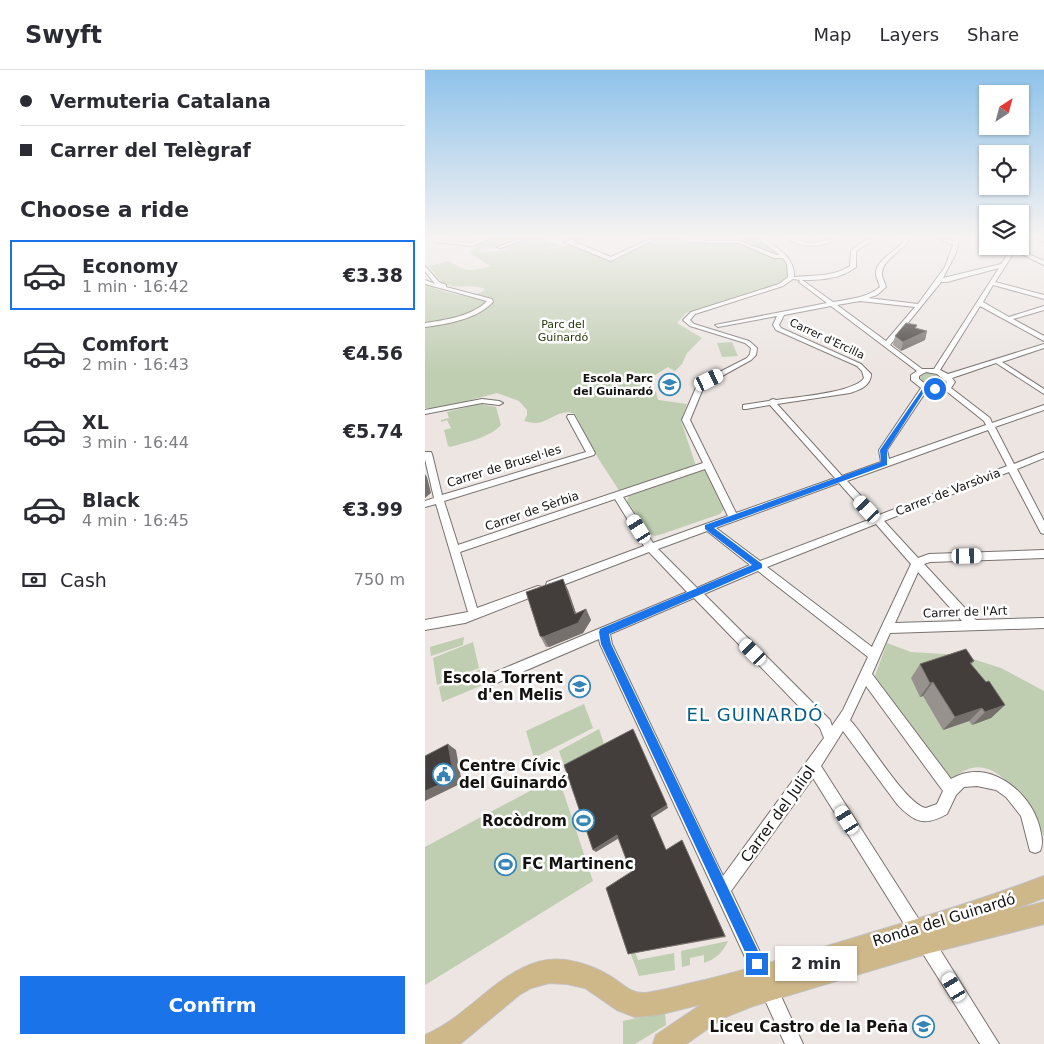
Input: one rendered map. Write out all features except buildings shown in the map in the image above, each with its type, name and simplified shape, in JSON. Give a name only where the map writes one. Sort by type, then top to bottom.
[{"type":"main road","name":"Ronda del Guinardó","points":[[433,1044],[448,1039],[462,1030],[499,995],[520,980],[540,973],[559,971],[576,974],[600,983],[627,1002],[643,1005],[658,1003],[766,983],[922,936],[991,907],[1044,888]]},
{"type":"main road","name":"Ronda del Guinardó","points":[[922,936],[1043,916]]},
{"type":"main road","name":"Ronda del Guinardó","points":[[665,1044],[715,1009],[766,983]]},
{"type":"street","points":[[425,325],[445,321],[483,308],[490,302],[490,300],[436,281]]},
{"type":"street","points":[[734,518],[687,422],[701,385],[749,359],[753,355],[754,350],[752,345],[747,342],[688,323],[687,317],[693,313],[781,285],[786,281]]},
{"type":"street","points":[[802,281],[921,371]]},
{"type":"street","points":[[718,325],[860,299],[875,294],[883,287],[881,281]]},
{"type":"street","points":[[886,345],[938,281]]},
{"type":"street","points":[[425,282],[449,291],[463,291]]},
{"type":"street","points":[[936,371],[992,283],[1044,297]]},
{"type":"street","points":[[860,299],[918,306]]},
{"type":"street","points":[[980,303],[1044,339]]},
{"type":"street","points":[[1008,319],[1044,308]]},
{"type":"street","points":[[1034,311],[1044,317]]},
{"type":"street","name":"Carrer d'Ercilla","points":[[746,407],[773,401],[847,391],[861,387],[868,376],[867,370],[859,365],[778,329],[776,325],[781,314]]},
{"type":"street","points":[[947,376],[1044,346]]},
{"type":"street","points":[[997,361],[1044,392]]},
{"type":"street","points":[[946,388],[951,382],[947,376],[936,371],[921,371],[915,375],[915,380],[925,387],[935,389],[946,388],[987,420],[1012,468],[1039,512],[1044,530]]},
{"type":"street","points":[[885,463],[883,450],[925,387]]},
{"type":"street","points":[[425,412],[482,401],[499,403]]},
{"type":"street","points":[[773,401],[774,406],[840,480],[973,625]]},
{"type":"street","points":[[425,625],[455,620],[474,614],[650,547],[1044,407]]},
{"type":"street","name":"Carrer de Brusel·les","points":[[425,504],[591,453],[571,417]]},
{"type":"street","points":[[439,452],[427,455],[474,614]]},
{"type":"street","name":"Carrer de Varsòvia","points":[[492,679],[759,566],[1044,455]]},
{"type":"street","name":"Carrer de Sèrbia","points":[[455,550],[707,465]]},
{"type":"street","points":[[618,496],[650,547],[694,594],[817,715],[828,728],[831,738]]},
{"type":"street","points":[[708,527],[874,655]]},
{"type":"street","points":[[917,563],[929,558],[1044,554]]},
{"type":"street","name":"Carrer del Juliol","points":[[723,889],[813,766],[842,721],[888,628],[917,563]]},
{"type":"street","name":"Carrer de l'Art","points":[[888,628],[1044,623]]},
{"type":"street","points":[[603,632],[606,644],[723,889],[794,1044]]},
{"type":"street","points":[[865,676],[951,790]]},
{"type":"street","points":[[842,721],[856,734],[904,802],[915,812],[925,815],[938,812],[945,805],[951,790],[960,782],[970,779],[989,780],[1013,793],[1026,809],[1034,829],[1035,846]]},
{"type":"street","points":[[813,766],[990,1044]]},
{"type":"green space","name":"Parc del Guinardó","points":[[783,281],[686,313],[677,323],[702,338],[687,353],[682,364],[675,371],[668,367],[642,383],[656,392],[658,400],[687,404],[681,421],[696,466],[620,492],[598,458],[575,414],[565,412],[541,422],[531,423],[524,421],[527,410],[519,401],[497,393],[437,409],[425,408],[425,284],[439,290],[464,295],[479,293],[485,289],[480,287],[458,287],[442,282]]},
{"type":"green space","points":[[732,342],[738,356],[722,357],[717,343]]},
{"type":"green space","points":[[923,372],[937,373],[947,379],[947,383],[940,388],[928,386],[917,378]]},
{"type":"green space","points":[[479,404],[496,407],[501,425],[484,436],[448,446],[444,430],[451,428],[447,420],[441,422],[441,420],[449,418],[447,412]]},
{"type":"green space","points":[[705,470],[725,508],[720,514],[655,536],[649,534],[627,501],[629,496]]},
{"type":"green space","points":[[464,637],[463,645],[431,656],[430,647]]},
{"type":"green space","points":[[473,642],[479,668],[437,685],[433,658]]},
{"type":"green space","points":[[887,643],[911,652],[960,655],[1001,668],[1044,691],[1044,836],[1015,791],[1006,780],[995,772],[984,768],[972,768],[963,771],[948,781],[873,681]]},
{"type":"green space","points":[[481,669],[485,684],[442,702],[439,687]]},
{"type":"green space","points":[[584,704],[593,728],[534,758],[526,731]]},
{"type":"green space","points":[[599,729],[605,747],[565,768],[559,751]]},
{"type":"green space","name":"FC Martinenc","points":[[558,776],[593,881],[425,985],[425,847]]},
{"type":"green space","points":[[728,941],[724,949],[716,957],[704,963],[704,955],[690,958],[690,965],[682,967],[681,951]]},
{"type":"green space","points":[[632,944],[638,960],[674,953],[675,970],[639,976],[629,949]]},
{"type":"green space","points":[[665,1012],[666,1025],[635,1044],[623,1044],[623,1021]]},
{"type":"place","name":"Escola Parc del Guinardó","points":[[669,384]]},
{"type":"place","name":"Escola Torrent d'en Melis","points":[[579,687]]},
{"type":"place","name":"Centre Cívic del Guinardó","points":[[443,775]]},
{"type":"place","name":"Rocòdrom","points":[[583,821]]},
{"type":"place","name":"FC Martinenc","points":[[506,864]]},
{"type":"place","name":"Liceu Castro de la Peña","points":[[924,1027]]},
{"type":"district","name":"EL GUINARDÓ","points":[[755,714]]},
{"type":"route","points":[[757,964],[606,644],[603,632],[759,566],[708,527],[885,463],[883,450],[925,387],[935,389]]}]
